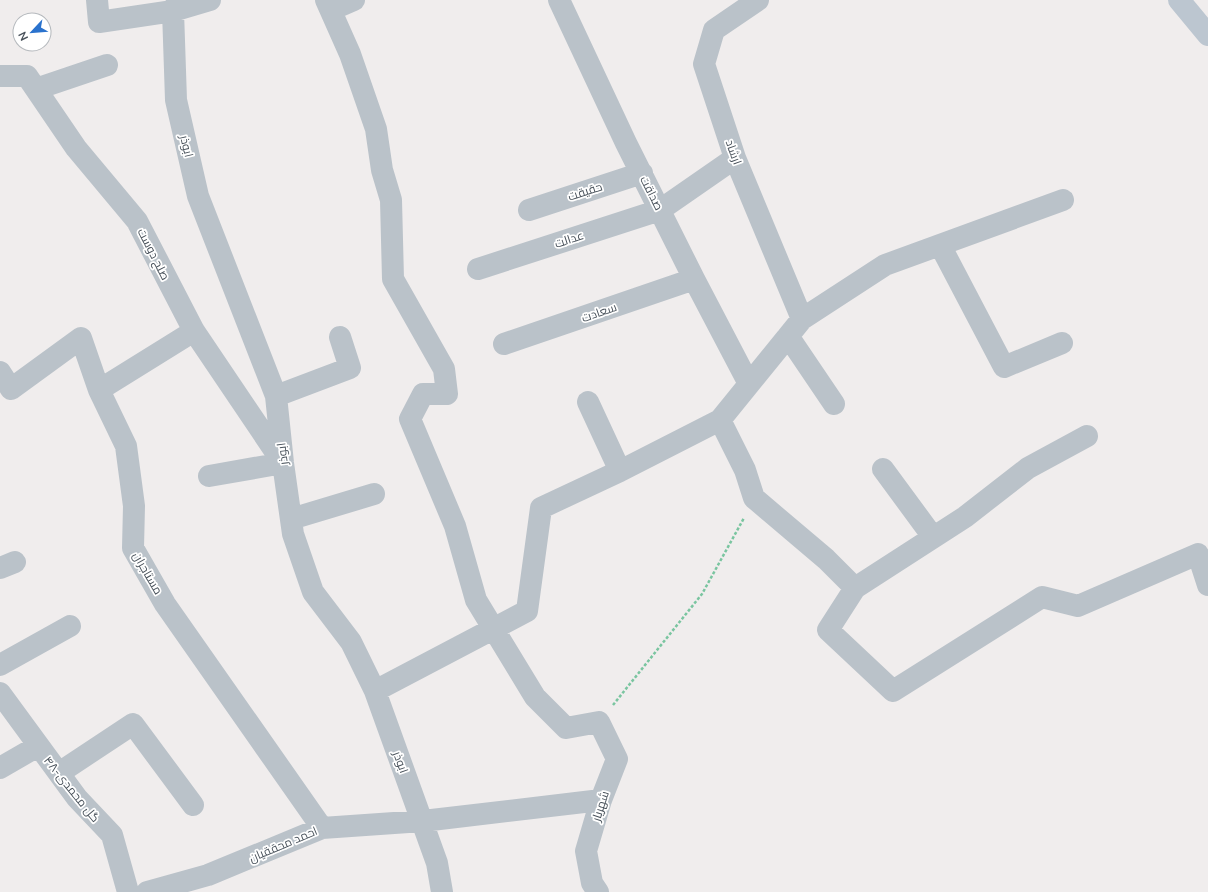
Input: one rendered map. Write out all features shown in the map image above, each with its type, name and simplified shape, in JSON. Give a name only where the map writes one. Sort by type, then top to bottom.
[{"type":"main road","points":[[1179,0],[1208,35]]},
{"type":"street","points":[[97,0],[99,22],[210,0]]},
{"type":"street","points":[[354,0],[328,5],[350,54],[376,129],[382,170],[391,200],[392,279],[444,369],[447,394],[424,394],[410,419],[455,526],[476,600],[535,697],[566,728],[599,722]]},
{"type":"street","name":"صداقت","points":[[559,0],[694,279],[749,384]]},
{"type":"street","name":"ارشاد","points":[[758,0],[714,30],[704,64],[736,158],[802,319]]},
{"type":"street","name":"ابوذر","points":[[175,6],[176,100],[198,196],[276,396],[283,463],[293,534],[313,592],[351,642],[375,691],[437,863],[442,892]]},
{"type":"street","points":[[36,89],[107,65]]},
{"type":"street","name":"صلح دوست","points":[[0,76],[27,76],[76,148],[137,221],[194,331],[283,463]]},
{"type":"street","name":"عدالت","points":[[478,269],[660,210],[736,158]]},
{"type":"street","name":"حقیقت","points":[[529,210],[642,173]]},
{"type":"street","points":[[375,691],[527,611],[541,508],[620,471],[720,420],[802,319],[885,265],[1063,200]]},
{"type":"street","points":[[940,245],[1004,367],[1062,343]]},
{"type":"street","name":"سعادت","points":[[504,344],[694,279]]},
{"type":"street","points":[[99,390],[194,331]]},
{"type":"street","points":[[788,336],[834,404]]},
{"type":"street","points":[[276,396],[350,368],[340,337]]},
{"type":"street","name":"مستاجران","points":[[0,372],[11,390],[81,338],[99,390],[126,446],[134,506],[133,548],[165,604],[322,828]]},
{"type":"street","points":[[588,402],[620,471]]},
{"type":"street","points":[[720,420],[745,470],[754,498],[826,559],[855,588]]},
{"type":"street","points":[[1087,436],[1028,468],[965,517],[855,588],[828,630],[893,691],[1042,597],[1078,606],[1198,554],[1208,585]]},
{"type":"street","points":[[212,473],[283,463]]},
{"type":"street","points":[[883,469],[934,537]]},
{"type":"street","points":[[291,519],[374,494]]},
{"type":"street","points":[[0,665],[70,626]]},
{"type":"street","name":"۴۸-گل محمدی","points":[[0,693],[77,798],[112,835],[128,892]]},
{"type":"street","name":"شهریار","points":[[598,892],[592,883],[586,851],[601,800],[617,759],[599,722]]},
{"type":"street","points":[[59,773],[133,724],[193,805]]},
{"type":"street","points":[[0,768],[38,746]]},
{"type":"street","name":"احمد محققیان","points":[[147,892],[208,875],[322,828],[423,822],[601,800]]},
{"type":"path","points":[[599,722],[702,594],[754,498]]}]
